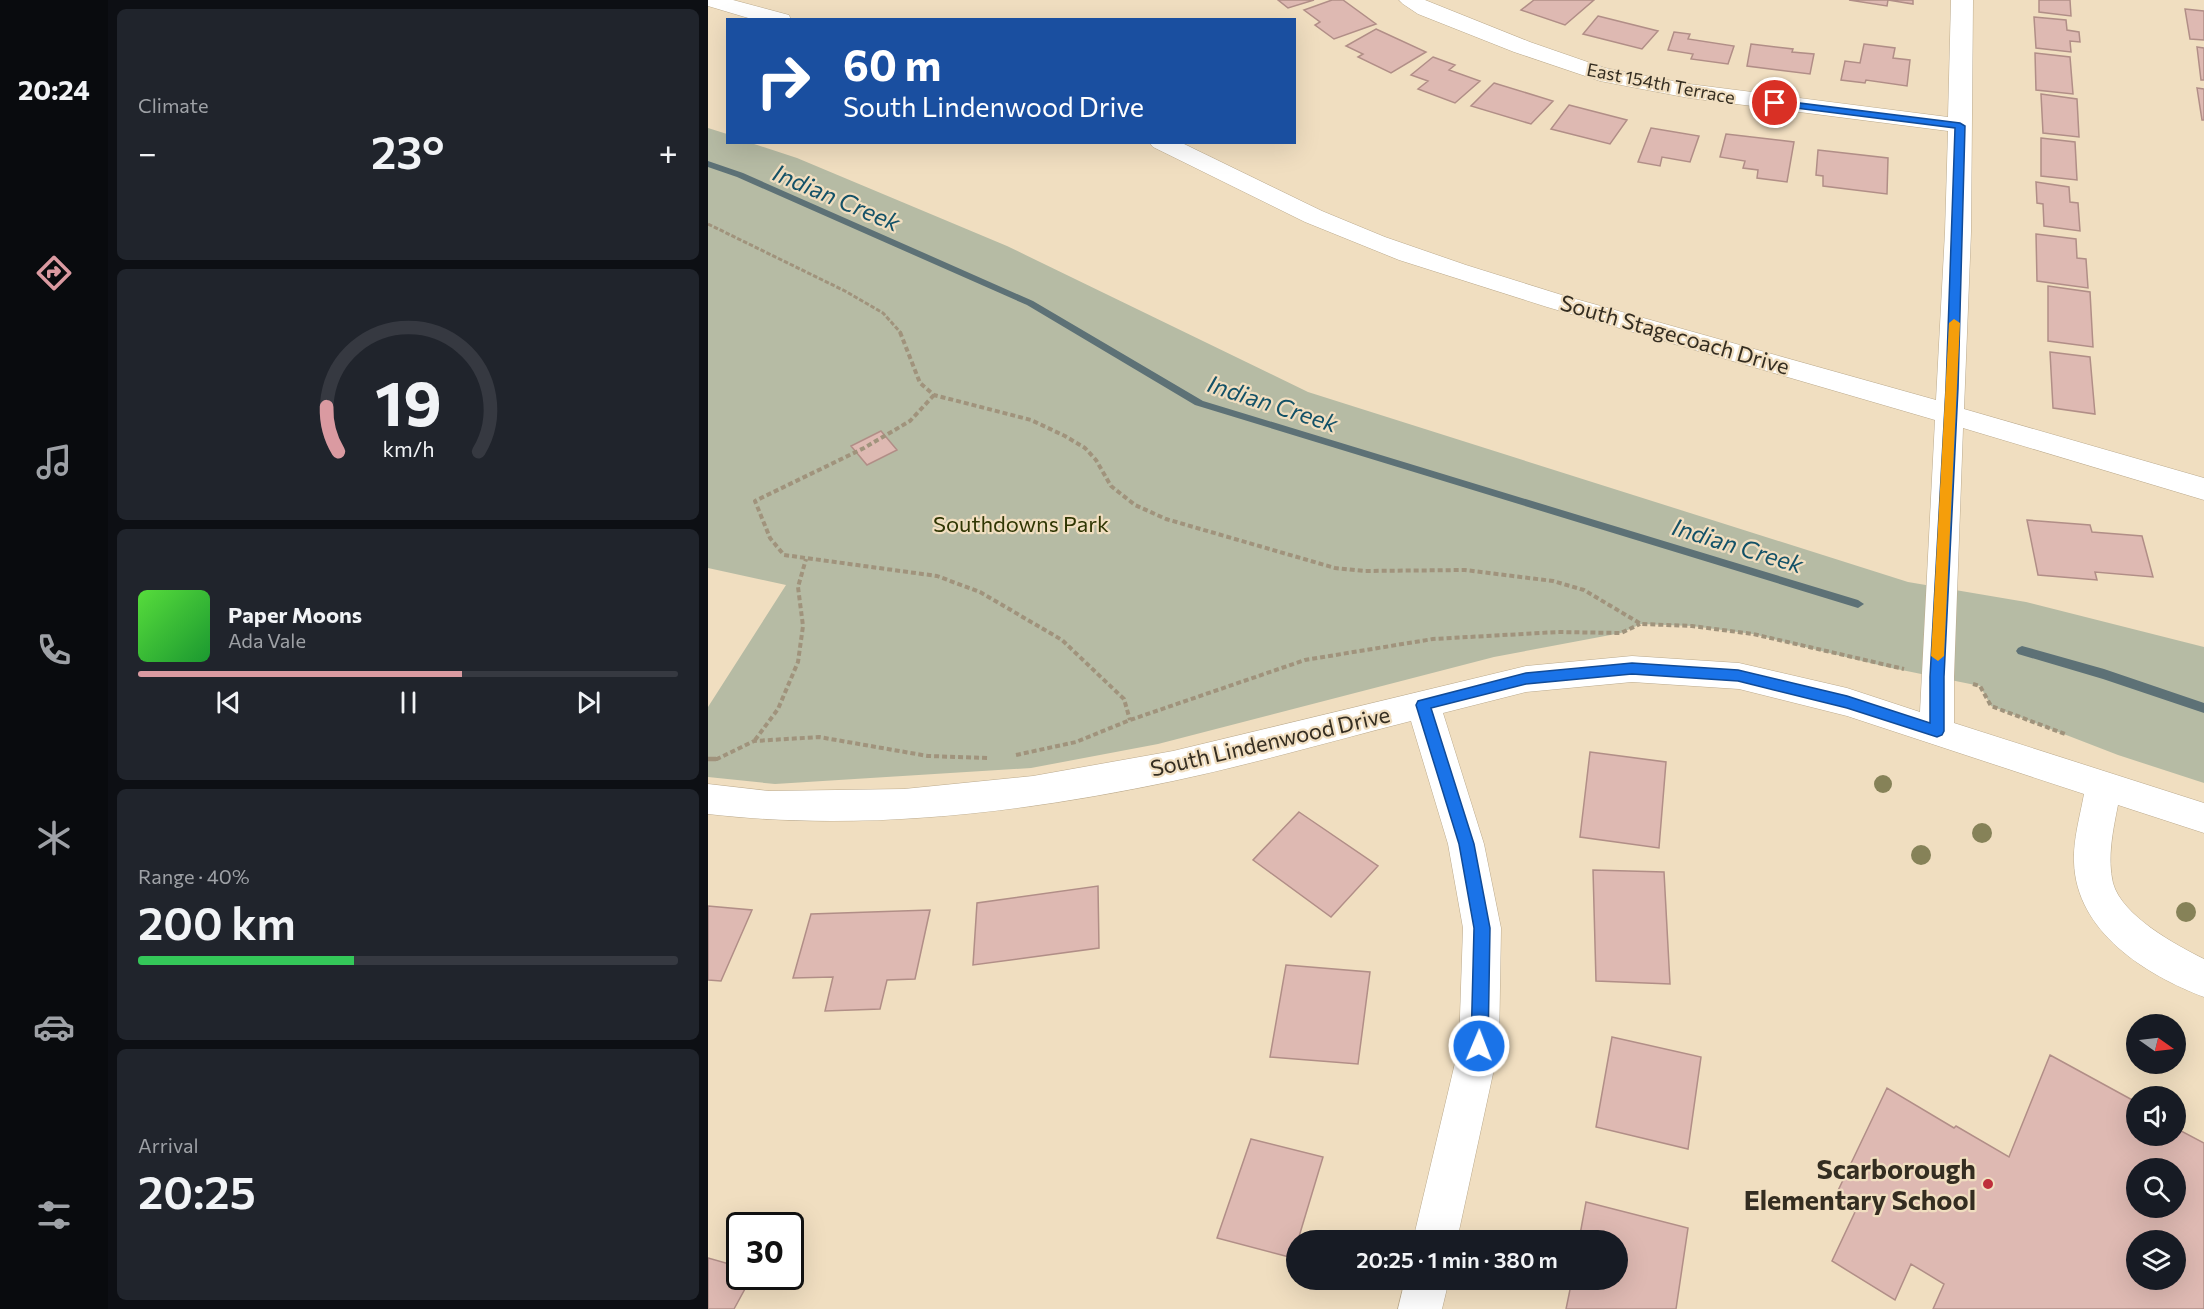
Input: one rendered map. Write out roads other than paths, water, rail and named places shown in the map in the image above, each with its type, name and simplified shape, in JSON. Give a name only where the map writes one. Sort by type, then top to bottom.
[{"type":"street","points":[[709,0],[743,4],[776,18]]},
{"type":"street","name":"East 154th Terrace","points":[[1410,0],[1426,9],[1522,47],[1600,74],[1689,91],[1960,126]]},
{"type":"street","points":[[1937,731],[1938,655],[1951,415],[1962,0]]},
{"type":"street","name":"South Stagecoach Drive","points":[[1165,144],[1296,210],[1407,254],[2066,451],[2204,489]]},
{"type":"street","name":"South Lindenwood Drive","points":[[708,799],[769,806],[904,804],[1033,791],[1173,766],[1526,679],[1632,669],[1738,676],[1847,702],[2204,818]]},
{"type":"street","points":[[1423,705],[1466,844],[1482,928],[1479,1046],[1438,1230]]},
{"type":"street","points":[[2104,785],[2092,865],[2100,899],[2134,940],[2204,980]]},
{"type":"street","points":[[1420,1309],[1425,1290]]},
{"type":"waterway","name":"Indian Creek","points":[[708,164],[740,175],[1030,303],[1199,403],[1858,604]]},
{"type":"waterway","name":"Indian Creek","points":[[2022,651],[2104,674],[2204,708]]},
{"type":"place","name":"Scarborough Elementary School","points":[[1988,1184]]},
{"type":"park label","name":"Southdowns Park","points":[[1021,523]]}]
